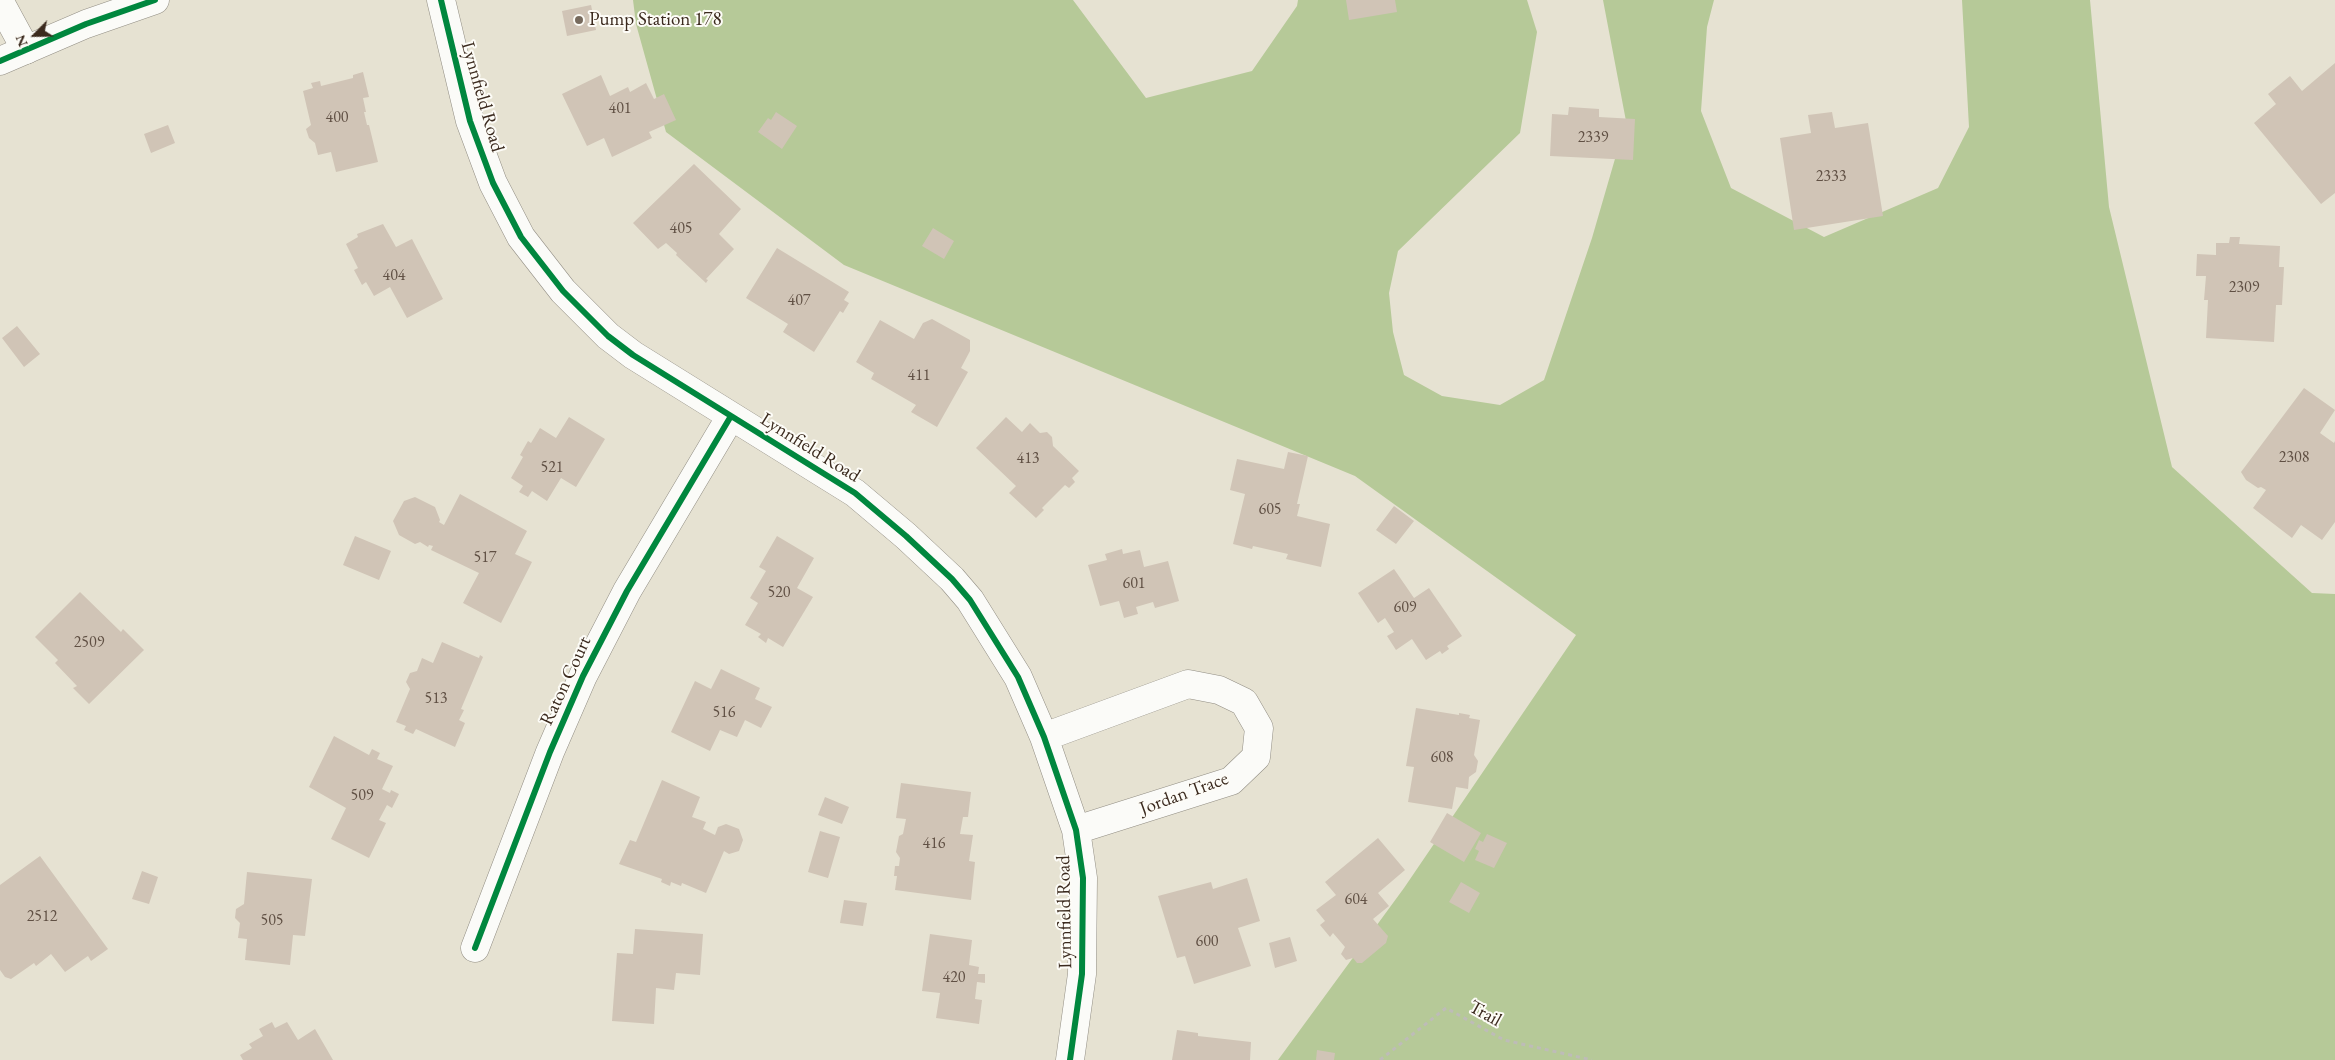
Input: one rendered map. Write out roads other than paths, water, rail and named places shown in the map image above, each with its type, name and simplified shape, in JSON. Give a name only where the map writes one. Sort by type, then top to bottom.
[{"type":"street","points":[[0,61],[86,24],[155,0]]},
{"type":"street","name":"Lynnfield Road","points":[[441,0],[470,121],[493,183],[522,237],[563,291],[608,336],[633,355],[855,493],[906,536],[952,579],[970,600],[1018,677],[1044,737],[1076,830],[1082,878],[1082,974],[1070,1060]]},
{"type":"street","points":[[0,2],[26,50]]},
{"type":"street","name":"Raton Court","points":[[475,948],[550,752],[583,676],[627,592],[731,416]]},
{"type":"street","name":"Jordan Trace","points":[[1044,737],[1188,684],[1219,690],[1244,702],[1259,728],[1256,757],[1231,781],[1076,830]]},
{"type":"place","name":"Pump Station 178","points":[[579,20]]}]
